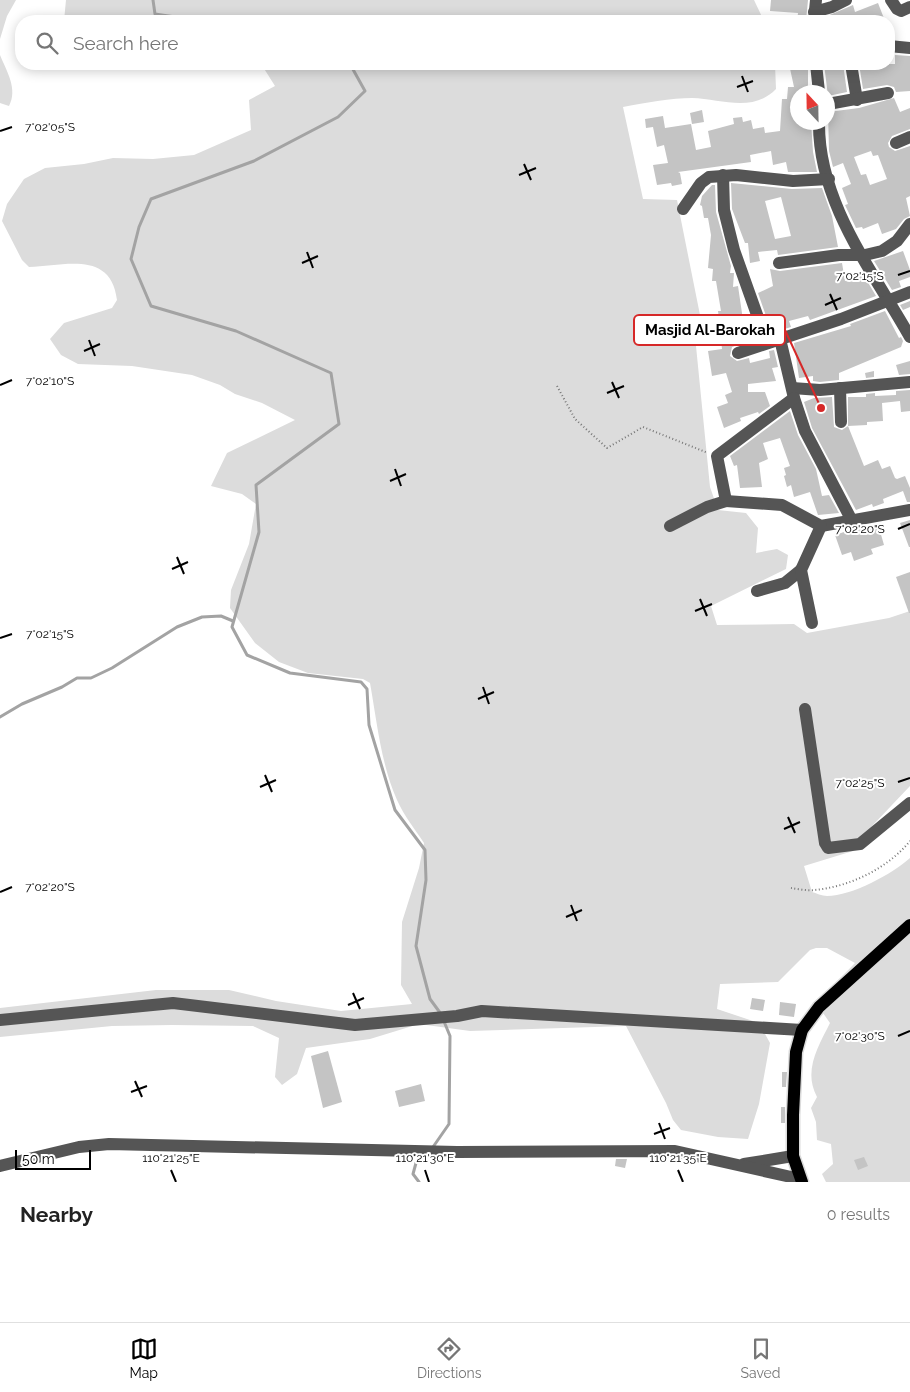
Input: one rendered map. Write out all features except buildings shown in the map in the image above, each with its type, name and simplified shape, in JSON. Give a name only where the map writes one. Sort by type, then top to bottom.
[{"type":"main road","points":[[801,1180],[793,1156],[796,1052],[802,1032],[819,1007],[910,925]]},
{"type":"street","points":[[814,11],[832,7],[846,0]]},
{"type":"street","points":[[891,0],[897,10],[901,11],[910,7]]},
{"type":"street","points":[[895,47],[910,48]]},
{"type":"street","points":[[817,70],[818,85]]},
{"type":"street","points":[[852,70],[857,100]]},
{"type":"street","points":[[835,103],[888,93]]},
{"type":"street","points":[[819,130],[821,155],[842,217],[860,254],[910,337]]},
{"type":"street","points":[[896,144],[910,137]]},
{"type":"street","points":[[683,208],[701,183],[709,177],[723,175],[760,176],[793,181],[829,179]]},
{"type":"street","points":[[723,175],[726,218],[742,274],[767,344]]},
{"type":"street","points":[[780,263],[882,250],[897,241],[910,224]]},
{"type":"street","points":[[738,353],[910,292]]},
{"type":"street","points":[[780,339],[793,393],[805,431],[852,519]]},
{"type":"street","points":[[726,501],[717,456],[793,393],[910,382]]},
{"type":"street","points":[[840,388],[841,422]]},
{"type":"street","points":[[670,526],[707,507],[726,501],[782,505],[821,526],[910,510]]},
{"type":"street","points":[[757,591],[785,583],[801,570],[821,526]]},
{"type":"street","points":[[801,570],[812,623]]},
{"type":"street","points":[[805,709],[825,843],[828,848],[860,844],[870,838],[910,803]]},
{"type":"street","points":[[0,1020],[173,1003],[355,1025],[430,1019],[482,1011],[802,1032]]},
{"type":"street","points":[[0,1166],[80,1147],[109,1144],[457,1152],[675,1151],[801,1180]]},
{"type":"street","points":[[739,1165],[793,1156]]},
{"type":"path","points":[[558,386],[574,419],[607,448],[643,427],[717,456]]},
{"type":"path","points":[[791,888],[814,890],[846,883],[885,865],[898,856],[910,841]]},
{"type":"shaded area","points":[[0,0],[16,0],[7,16],[0,39]]},
{"type":"shaded area","points":[[66,0],[754,0],[761,15],[65,15]]},
{"type":"shaded area","points":[[0,55],[12,87],[9,106],[0,103]]},
{"type":"shaded area","points":[[265,70],[775,70],[776,89],[757,101],[736,103],[684,98],[623,107],[643,199],[677,200],[705,340],[696,346],[710,487],[718,510],[746,513],[758,528],[756,553],[777,549],[788,555],[786,569],[711,606],[717,625],[794,624],[807,633],[889,618],[910,611],[910,786],[873,825],[853,851],[804,866],[812,892],[827,896],[848,892],[871,883],[893,871],[910,858],[910,1182],[826,1182],[822,1174],[833,1164],[831,1144],[817,1140],[816,1122],[811,1108],[817,1097],[811,1078],[817,1050],[830,1023],[816,1003],[855,963],[827,948],[810,950],[778,982],[720,984],[717,1009],[759,1023],[770,1043],[759,1104],[748,1139],[718,1137],[681,1130],[673,1120],[626,1026],[470,1031],[419,1024],[370,1039],[306,1048],[297,1074],[282,1085],[275,1077],[279,1038],[253,1026],[112,1026],[0,1037],[0,1008],[156,990],[229,990],[276,1001],[341,1011],[412,1004],[401,985],[402,922],[419,868],[424,843],[403,812],[387,772],[370,683],[363,679],[308,673],[279,662],[255,643],[230,608],[231,590],[249,544],[256,504],[242,494],[211,486],[227,453],[295,420],[262,403],[235,394],[220,385],[192,375],[132,366],[78,364],[61,355],[50,339],[64,323],[112,308],[117,300],[113,284],[106,274],[96,267],[84,264],[29,267],[22,260],[2,221],[7,204],[24,179],[45,168],[84,164],[113,158],[153,159],[194,155],[251,130],[249,100],[275,86]]},
{"type":"waterway","points":[[153,0],[155,14],[162,15]]},
{"type":"waterway","points":[[353,70],[365,91],[338,117],[254,161],[151,199],[139,227],[131,259],[151,306],[236,331],[331,373],[339,424],[256,485],[259,532],[232,627],[247,655],[290,673],[361,682],[367,689],[369,725],[395,810],[425,850],[426,880],[416,946],[430,999],[441,1014]]},
{"type":"waterway","points":[[0,717],[22,704],[62,687],[77,678],[91,678],[112,668],[177,627],[202,617],[221,616],[233,621]]},
{"type":"waterway","points":[[433,1147],[449,1124],[450,1036],[443,1019]]},
{"type":"waterway","points":[[419,1182],[413,1174],[416,1163],[426,1155]]},
{"type":"place","name":"Masjid Al-Barokah","points":[[821,408]]}]
